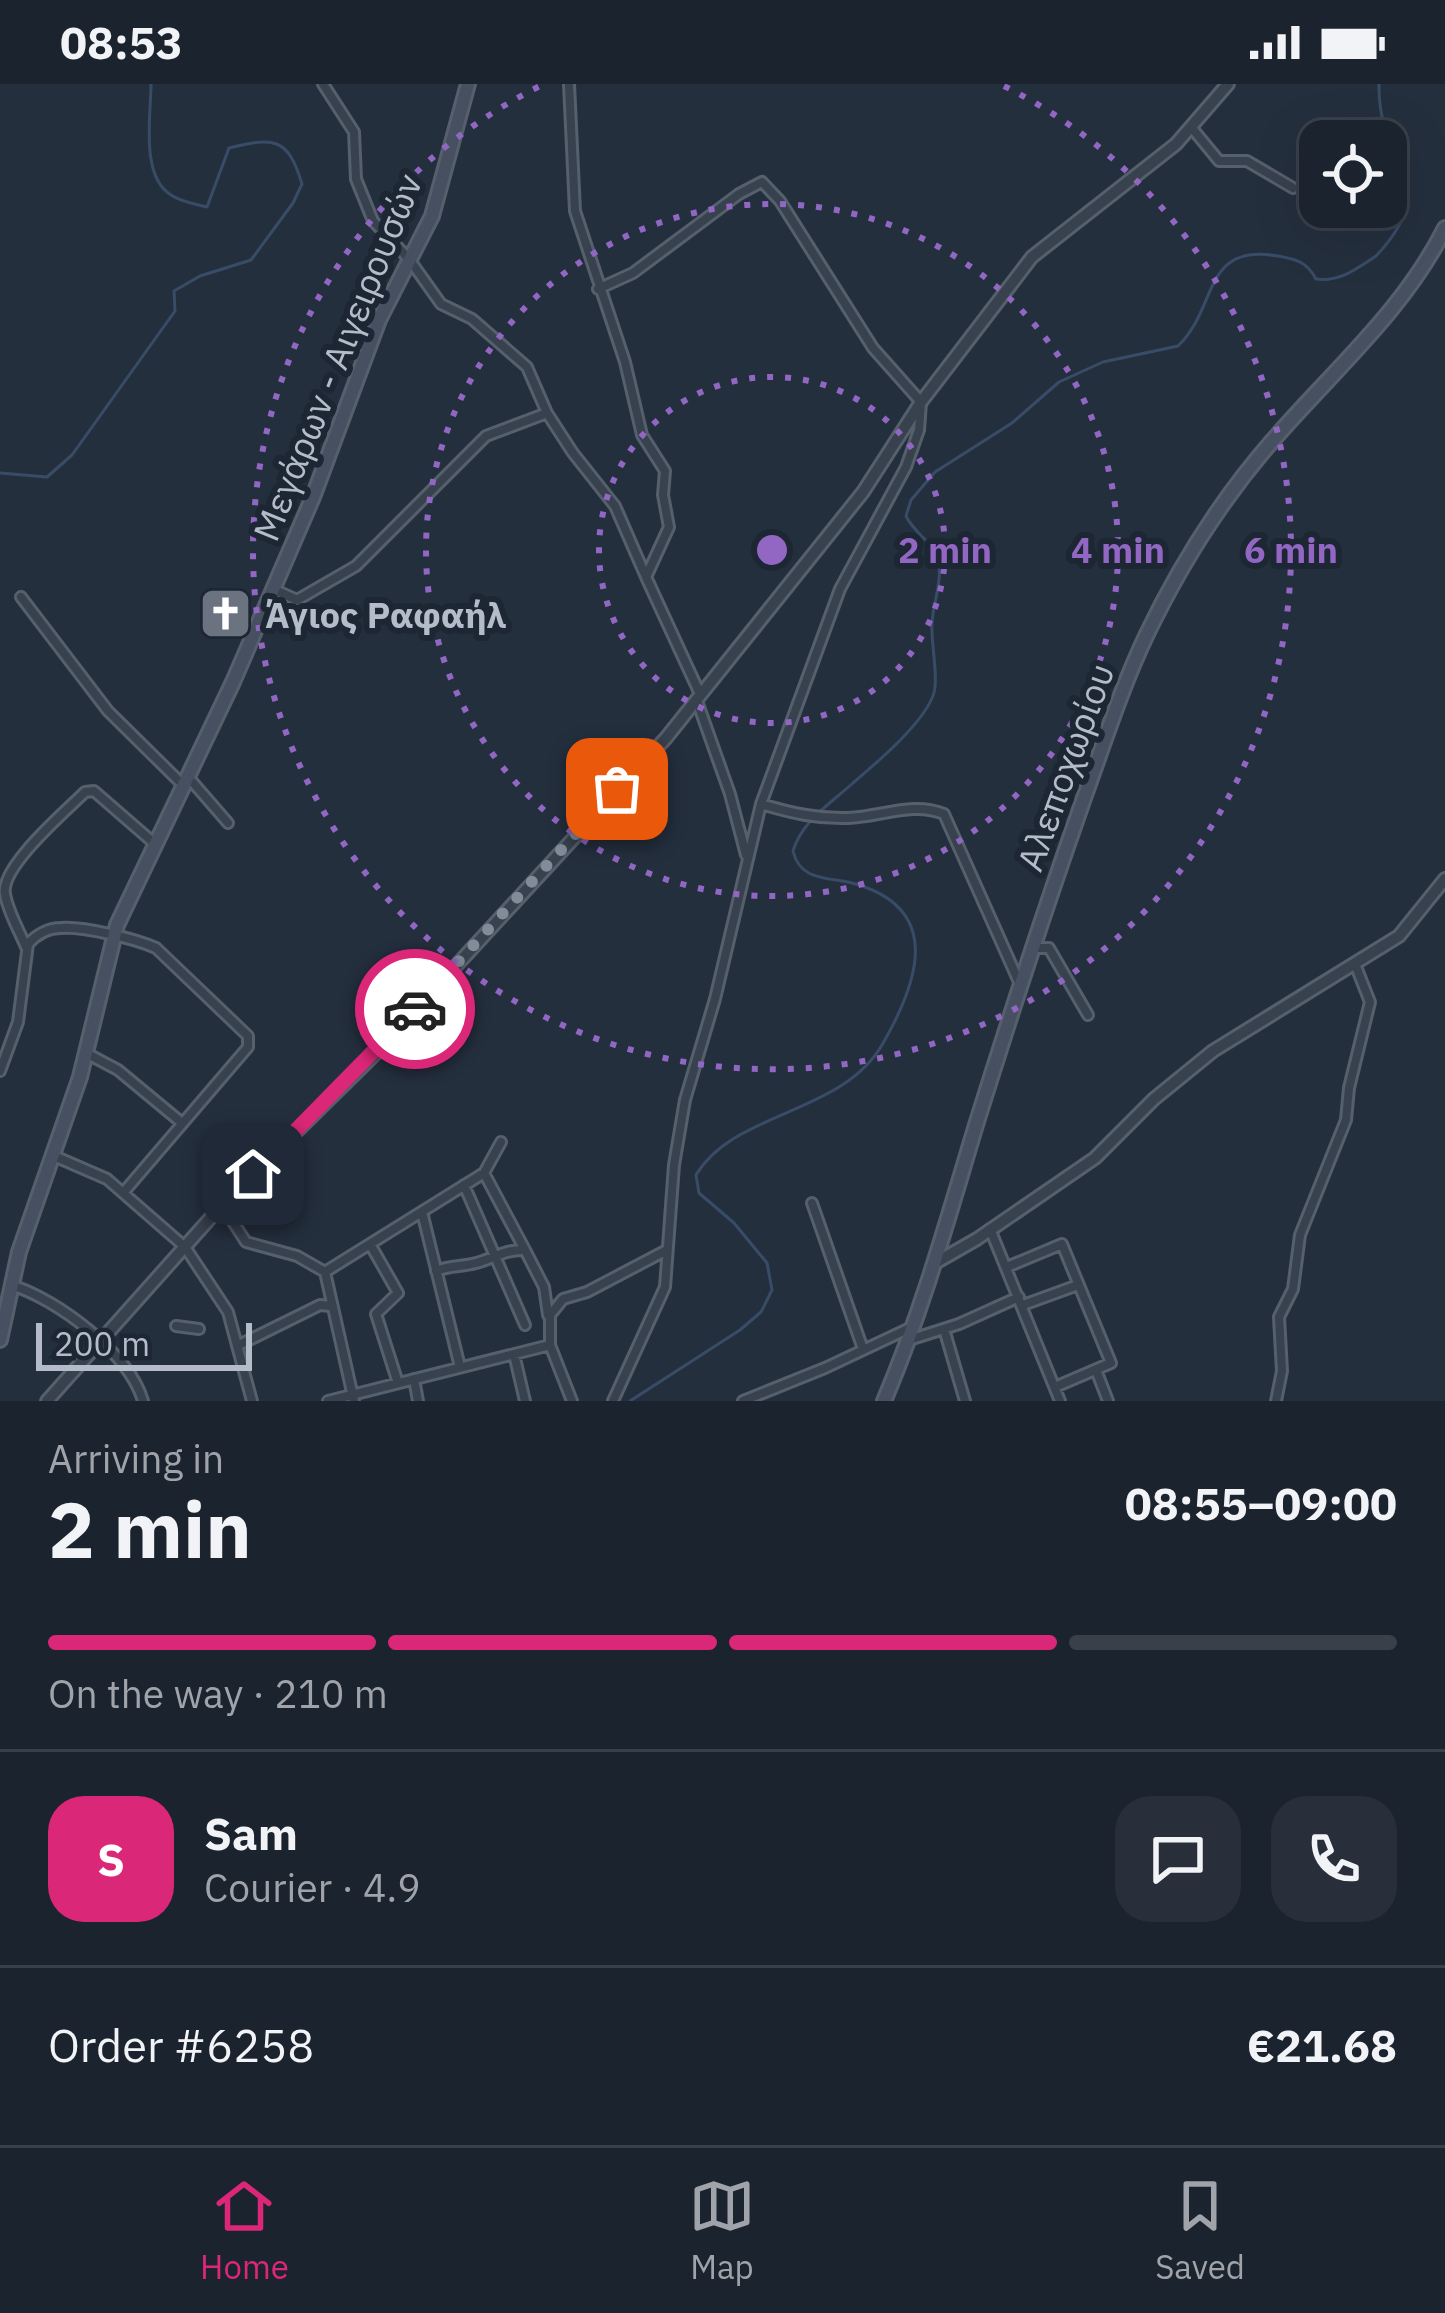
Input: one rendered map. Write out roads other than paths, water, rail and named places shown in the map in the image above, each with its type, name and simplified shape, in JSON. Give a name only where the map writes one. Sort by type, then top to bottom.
[{"type":"main road","name":"Μεγάρων - Αιγειρουσών","points":[[0,1340],[7,1282],[54,1156],[124,908],[273,589],[326,465],[370,342],[437,203],[468,84]]},
{"type":"main road","name":"Αλεποχωρίου","points":[[884,1401],[935,1262],[1021,986],[1121,693],[1178,576],[1208,527],[1269,444],[1392,310],[1445,228]]},
{"type":"street","points":[[323,84],[355,132],[356,179],[368,212],[441,304],[472,319],[526,367],[573,453],[618,511],[699,698],[748,862]]},
{"type":"street","points":[[568,84],[572,196],[598,289],[626,362],[642,435],[665,471],[668,527],[646,577]]},
{"type":"street","points":[[47,1401],[222,1205],[373,1056],[699,698],[863,492],[921,402],[1042,246],[1135,178],[1191,127],[1228,84]]},
{"type":"street","points":[[1191,127],[1219,161],[1247,161],[1293,188]]},
{"type":"street","points":[[598,289],[632,273],[762,182],[780,202],[883,362],[921,402],[920,430],[906,467],[840,589],[761,804],[715,999],[685,1100],[663,1294],[613,1401]]},
{"type":"street","points":[[273,589],[294,600],[351,570],[486,436],[548,413]]},
{"type":"street","points":[[21,597],[108,711],[228,823]]},
{"type":"street","points":[[0,1070],[18,1022],[26,948],[2,895],[7,878],[25,852],[85,792],[94,791],[155,844]]},
{"type":"street","points":[[761,804],[824,818],[922,807],[944,814],[1021,986]]},
{"type":"street","points":[[935,1262],[1096,1158],[1154,1099],[1202,1060],[1403,933],[1445,879]]},
{"type":"street","points":[[26,948],[35,937],[61,928],[156,948],[250,1039],[123,1193]]},
{"type":"street","points":[[1034,948],[1047,947],[1052,952],[1088,1015]]},
{"type":"street","points":[[1276,1401],[1282,1371],[1279,1317],[1293,1289],[1300,1235],[1346,1120],[1370,1002],[1355,964]]},
{"type":"street","points":[[86,1053],[118,1070],[182,1123]]},
{"type":"street","points":[[325,1272],[484,1173],[501,1142]]},
{"type":"street","points":[[54,1156],[96,1173],[185,1247],[228,1312],[252,1401]]},
{"type":"street","points":[[484,1173],[544,1287],[550,1345],[568,1400]]},
{"type":"street","points":[[464,1185],[525,1325]]},
{"type":"street","points":[[812,1203],[862,1349]]},
{"type":"street","points":[[222,1205],[251,1246],[296,1256],[325,1272],[354,1398]]},
{"type":"street","points":[[422,1211],[460,1368]]},
{"type":"street","points":[[990,1229],[1060,1401]]},
{"type":"street","points":[[370,1244],[398,1293],[376,1314],[398,1383]]},
{"type":"street","points":[[1007,1267],[1062,1244],[1111,1363],[1055,1388]]},
{"type":"street","points":[[436,1271],[525,1250]]},
{"type":"street","points":[[548,1323],[552,1309],[563,1299],[587,1292],[665,1251]]},
{"type":"street","points":[[7,1282],[50,1300],[100,1343],[130,1371],[142,1401]]},
{"type":"street","points":[[743,1401],[862,1349],[910,1333],[944,1329],[1078,1285]]},
{"type":"street","points":[[237,1346],[320,1305],[333,1306]]},
{"type":"street","points":[[176,1327],[199,1329]]},
{"type":"street","points":[[944,1329],[964,1401]]},
{"type":"street","points":[[328,1401],[550,1345]]},
{"type":"street","points":[[514,1354],[525,1401]]},
{"type":"street","points":[[1096,1370],[1108,1401]]},
{"type":"street","points":[[414,1379],[418,1401]]},
{"type":"waterway","points":[[0,473],[47,477],[72,455],[175,311],[174,291],[200,276],[251,260],[302,184],[285,149],[257,142],[229,148],[207,207],[171,195],[161,186],[151,160],[151,84]]},
{"type":"waterway","points":[[630,1401],[740,1330],[761,1312],[772,1290],[767,1263],[734,1223],[699,1193],[696,1175],[735,1138],[841,1086],[864,1068],[882,1045],[906,997],[915,950],[912,929],[901,910],[852,883],[808,873],[793,851],[810,822],[901,739],[932,699],[932,623],[939,568],[932,548],[906,516],[911,500],[935,472],[1012,423],[1059,382],[1103,362],[1178,346],[1223,268],[1236,259],[1253,255],[1290,258],[1305,265],[1316,279],[1325,279],[1348,273],[1376,256],[1396,231],[1407,191],[1387,136],[1379,84]]},
{"type":"place","name":"Άγιος Ραφαήλ","points":[[226,614]]}]
